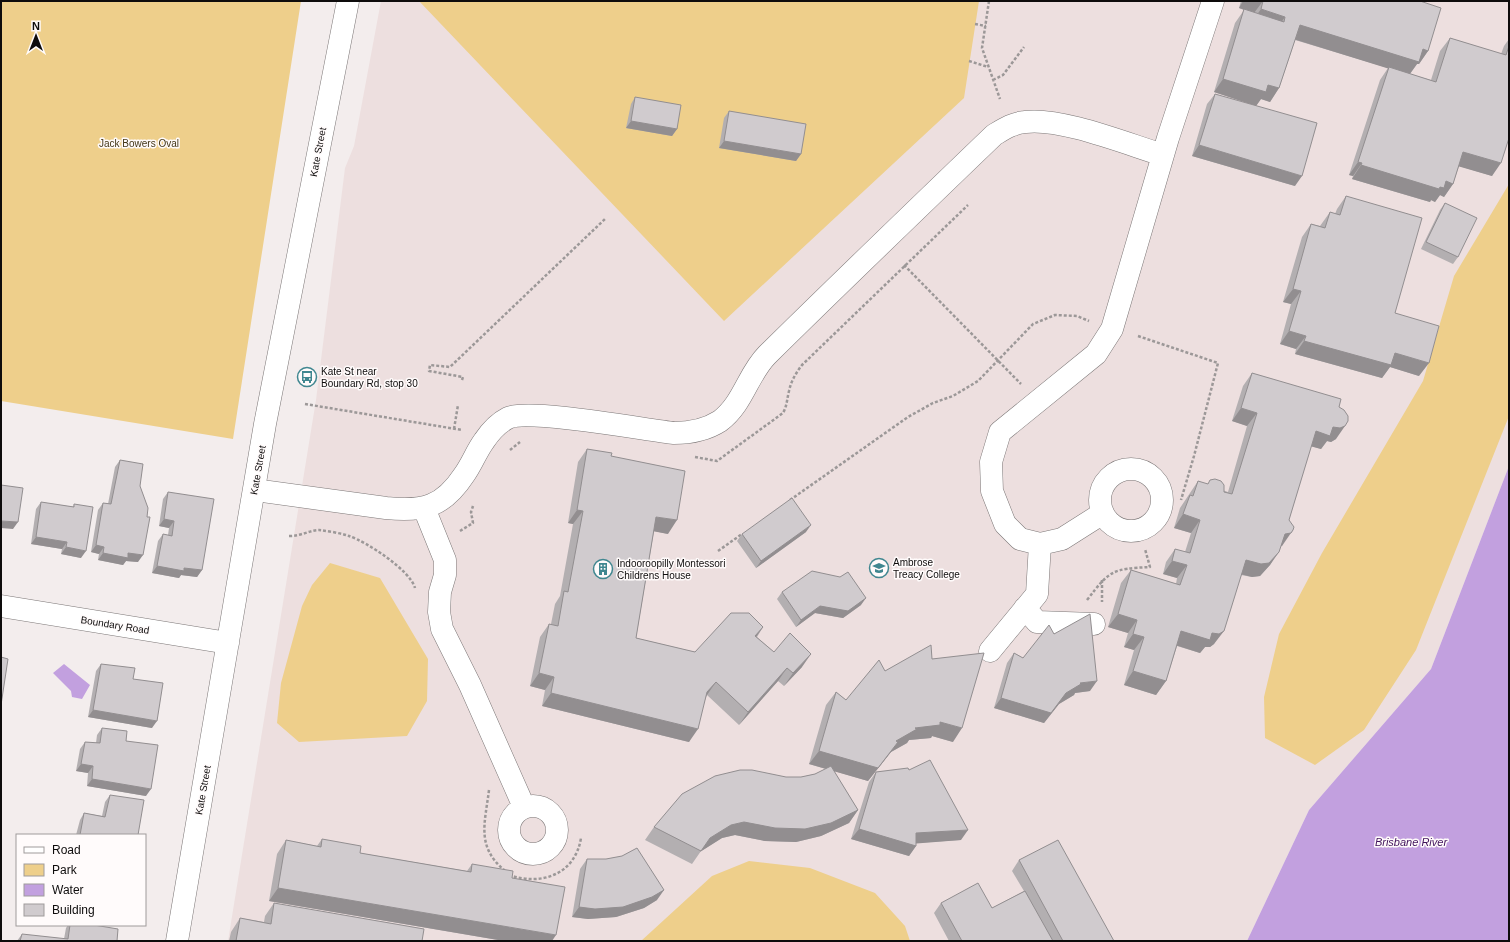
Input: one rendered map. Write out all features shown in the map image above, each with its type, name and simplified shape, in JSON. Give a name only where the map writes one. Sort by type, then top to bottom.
[{"type":"street","name":"Kate Street","points":[[177,941],[267,413],[348,1]]},
{"type":"street","points":[[1103,513],[1062,539],[1040,544],[1020,539],[1005,524],[992,491],[991,462],[1000,432],[1096,354],[1112,329],[1163,155],[1213,1]]},
{"type":"street","points":[[254,490],[406,510],[424,508],[436,505],[446,498],[465,474],[477,451],[488,435],[509,417],[545,416],[674,433],[687,433],[704,429],[720,421],[732,410],[766,356],[994,135],[1007,126],[1025,122],[1057,123],[1163,155]]},
{"type":"street","points":[[424,508],[445,560],[445,575],[440,592],[439,612],[442,629],[470,685],[524,807]]},
{"type":"street","points":[[990,651],[1037,594],[1040,544]]},
{"type":"street","name":"Boundary Road","points":[[1,606],[228,643]]},
{"type":"street","points":[[1025,608],[1037,622],[1094,624]]},
{"type":"path","points":[[990,1],[982,48],[1000,99]]},
{"type":"path","points":[[975,24],[986,26]]},
{"type":"path","points":[[993,80],[1003,75],[1024,47]]},
{"type":"path","points":[[970,61],[989,67]]},
{"type":"path","points":[[462,380],[463,377],[429,371],[430,365],[450,367],[606,219]]},
{"type":"path","points":[[904,265],[1025,388]]},
{"type":"path","points":[[788,502],[908,417],[933,403],[953,396],[978,381],[1033,324],[1050,317],[1064,314],[1077,316],[1093,323]]},
{"type":"path","points":[[1138,336],[1218,363],[1181,500]]},
{"type":"path","points":[[305,404],[466,431]]},
{"type":"path","points":[[454,429],[458,405]]},
{"type":"path","points":[[289,536],[298,536],[318,530],[349,536],[363,542],[392,561],[414,585],[417,594]]},
{"type":"path","points":[[718,551],[743,534]]},
{"type":"path","points":[[1085,602],[1105,576],[1112,572],[1125,568],[1150,567],[1145,549]]},
{"type":"path","points":[[488,783],[483,833],[485,844],[494,862],[508,874],[523,880],[537,880],[550,876],[564,868],[573,860],[579,850],[581,838]]},
{"type":"shaded area","name":"Ambrose Treacy College","points":[[381,1],[1509,1],[1509,466],[1431,669],[1309,810],[1247,941],[228,941],[316,400],[345,168],[354,146]]},
{"type":"green space","name":"Jack Bowers Oval","points":[[1,1],[301,1],[233,439],[1,401]]},
{"type":"green space","points":[[419,1],[979,1],[964,98],[724,321]]},
{"type":"green space","points":[[1509,184],[1509,416],[1416,650],[1364,730],[1315,765],[1265,738],[1264,697],[1279,634],[1322,553],[1423,381],[1454,276]]},
{"type":"green space","points":[[330,563],[380,578],[428,659],[427,701],[407,736],[299,742],[277,723],[281,683],[302,606],[312,585]]},
{"type":"green space","points":[[749,861],[810,868],[875,893],[905,926],[910,941],[641,941],[712,876]]},
{"type":"water","name":"Brisbane River","points":[[1509,466],[1509,941],[1247,941],[1309,810],[1431,669]]},
{"type":"water","points":[[64,664],[90,685],[82,699],[72,697],[71,691],[53,673]]},
{"type":"building","points":[[1263,1],[1420,1],[1441,8],[1428,51],[1423,49],[1419,62],[1300,25],[1279,88],[1268,85],[1266,92],[1223,79],[1244,9],[1284,22],[1285,17],[1261,9]]},
{"type":"building","points":[[1450,38],[1506,55],[1509,46],[1509,138],[1501,163],[1463,152],[1453,184],[1446,181],[1444,188],[1440,187],[1439,189],[1361,165],[1362,163],[1358,162],[1389,67],[1436,82]]},
{"type":"building","points":[[1215,94],[1317,123],[1302,176],[1199,145]]},
{"type":"building","points":[[635,97],[681,105],[677,129],[631,121]]},
{"type":"building","points":[[729,111],[806,124],[801,154],[724,141]]},
{"type":"building","points":[[1346,196],[1422,218],[1395,313],[1439,326],[1429,363],[1395,353],[1391,365],[1304,341],[1306,336],[1289,331],[1301,291],[1293,289],[1311,224],[1325,228],[1330,212],[1340,215]]},
{"type":"building","points":[[1445,203],[1477,218],[1458,257],[1426,242]]},
{"type":"building","points":[[1252,373],[1341,399],[1339,407],[1344,410],[1348,416],[1348,421],[1345,426],[1340,428],[1333,427],[1330,436],[1316,431],[1289,520],[1294,527],[1293,530],[1291,533],[1285,534],[1279,552],[1269,563],[1261,564],[1246,560],[1224,631],[1219,634],[1212,633],[1210,640],[1181,631],[1166,681],[1133,671],[1144,637],[1133,634],[1137,620],[1118,614],[1131,570],[1180,585],[1187,565],[1172,561],[1175,549],[1190,553],[1200,520],[1183,514],[1190,495],[1193,496],[1198,481],[1208,484],[1210,480],[1215,479],[1221,481],[1224,485],[1224,492],[1232,494],[1257,413],[1241,408]]},
{"type":"building","name":"Indooroopilly Montessori Childrens House","points":[[587,449],[612,453],[611,456],[685,471],[677,520],[656,517],[636,638],[695,652],[731,613],[749,613],[763,627],[755,636],[774,652],[790,633],[811,654],[793,673],[787,668],[748,712],[716,682],[707,692],[698,729],[551,693],[554,677],[539,673],[549,624],[558,626],[564,591],[568,592],[583,511],[577,510]]},
{"type":"building","points":[[120,460],[143,464],[140,486],[148,508],[147,517],[150,517],[143,555],[128,553],[128,558],[103,553],[104,547],[96,545],[103,503],[111,504]]},
{"type":"building","points":[[1,485],[23,488],[18,522],[1,521]]},
{"type":"building","points":[[168,492],[214,499],[202,570],[184,568],[184,571],[157,566],[163,534],[172,536],[174,521],[164,519]]},
{"type":"building","points":[[792,498],[811,525],[761,561],[742,534]]},
{"type":"building","points":[[41,502],[74,507],[74,504],[93,507],[86,551],[66,547],[67,542],[36,537]]},
{"type":"building","points":[[812,571],[840,577],[848,572],[866,598],[848,611],[820,606],[801,620],[782,592]]},
{"type":"building","points":[[1090,614],[1097,681],[1080,683],[1081,684],[1066,693],[1051,713],[1001,698],[1014,653],[1023,658],[1049,625],[1054,634]]},
{"type":"building","points":[[931,645],[932,659],[984,653],[962,728],[940,722],[940,725],[915,728],[917,729],[896,741],[898,742],[878,768],[819,751],[836,692],[846,700],[879,660],[885,671]]},
{"type":"building","points":[[1,657],[8,659],[1,705]]},
{"type":"building","points":[[101,664],[135,668],[133,679],[163,683],[157,721],[93,710]]},
{"type":"building","points":[[102,728],[127,731],[126,741],[158,745],[151,789],[92,779],[93,766],[81,764],[85,742],[100,743]]},
{"type":"building","points":[[930,760],[968,830],[916,833],[916,846],[859,829],[876,772],[908,768],[909,770]]},
{"type":"building","points":[[831,766],[858,810],[831,823],[805,829],[775,828],[744,822],[731,825],[710,838],[701,851],[654,827],[682,794],[715,776],[740,770],[752,770],[786,777],[801,777],[815,774]]},
{"type":"building","points":[[110,795],[144,800],[138,834],[80,834],[84,813],[105,817]]},
{"type":"building","points":[[322,839],[361,846],[360,853],[471,872],[472,864],[513,871],[512,878],[565,887],[556,935],[278,888],[286,840],[321,847]]},
{"type":"building","points":[[1058,840],[1114,941],[1063,941],[1019,860]]},
{"type":"building","points":[[637,848],[664,890],[652,897],[623,907],[595,909],[579,907],[587,859],[606,859],[622,856]]},
{"type":"building","points":[[978,883],[992,908],[1025,891],[1053,941],[962,941],[941,903]]},
{"type":"building","points":[[274,903],[424,929],[422,941],[236,941],[240,918],[271,924]]},
{"type":"building","points":[[70,926],[100,926],[118,929],[117,941],[20,941],[22,934],[68,939]]},
{"type":"place","name":"Kate St near Boundary Rd, stop 30","points":[[307,377]]},
{"type":"place","name":"Ambrose Treacy College","points":[[879,568]]},
{"type":"place","name":"Indooroopilly Montessori Childrens House","points":[[603,569]]}]
